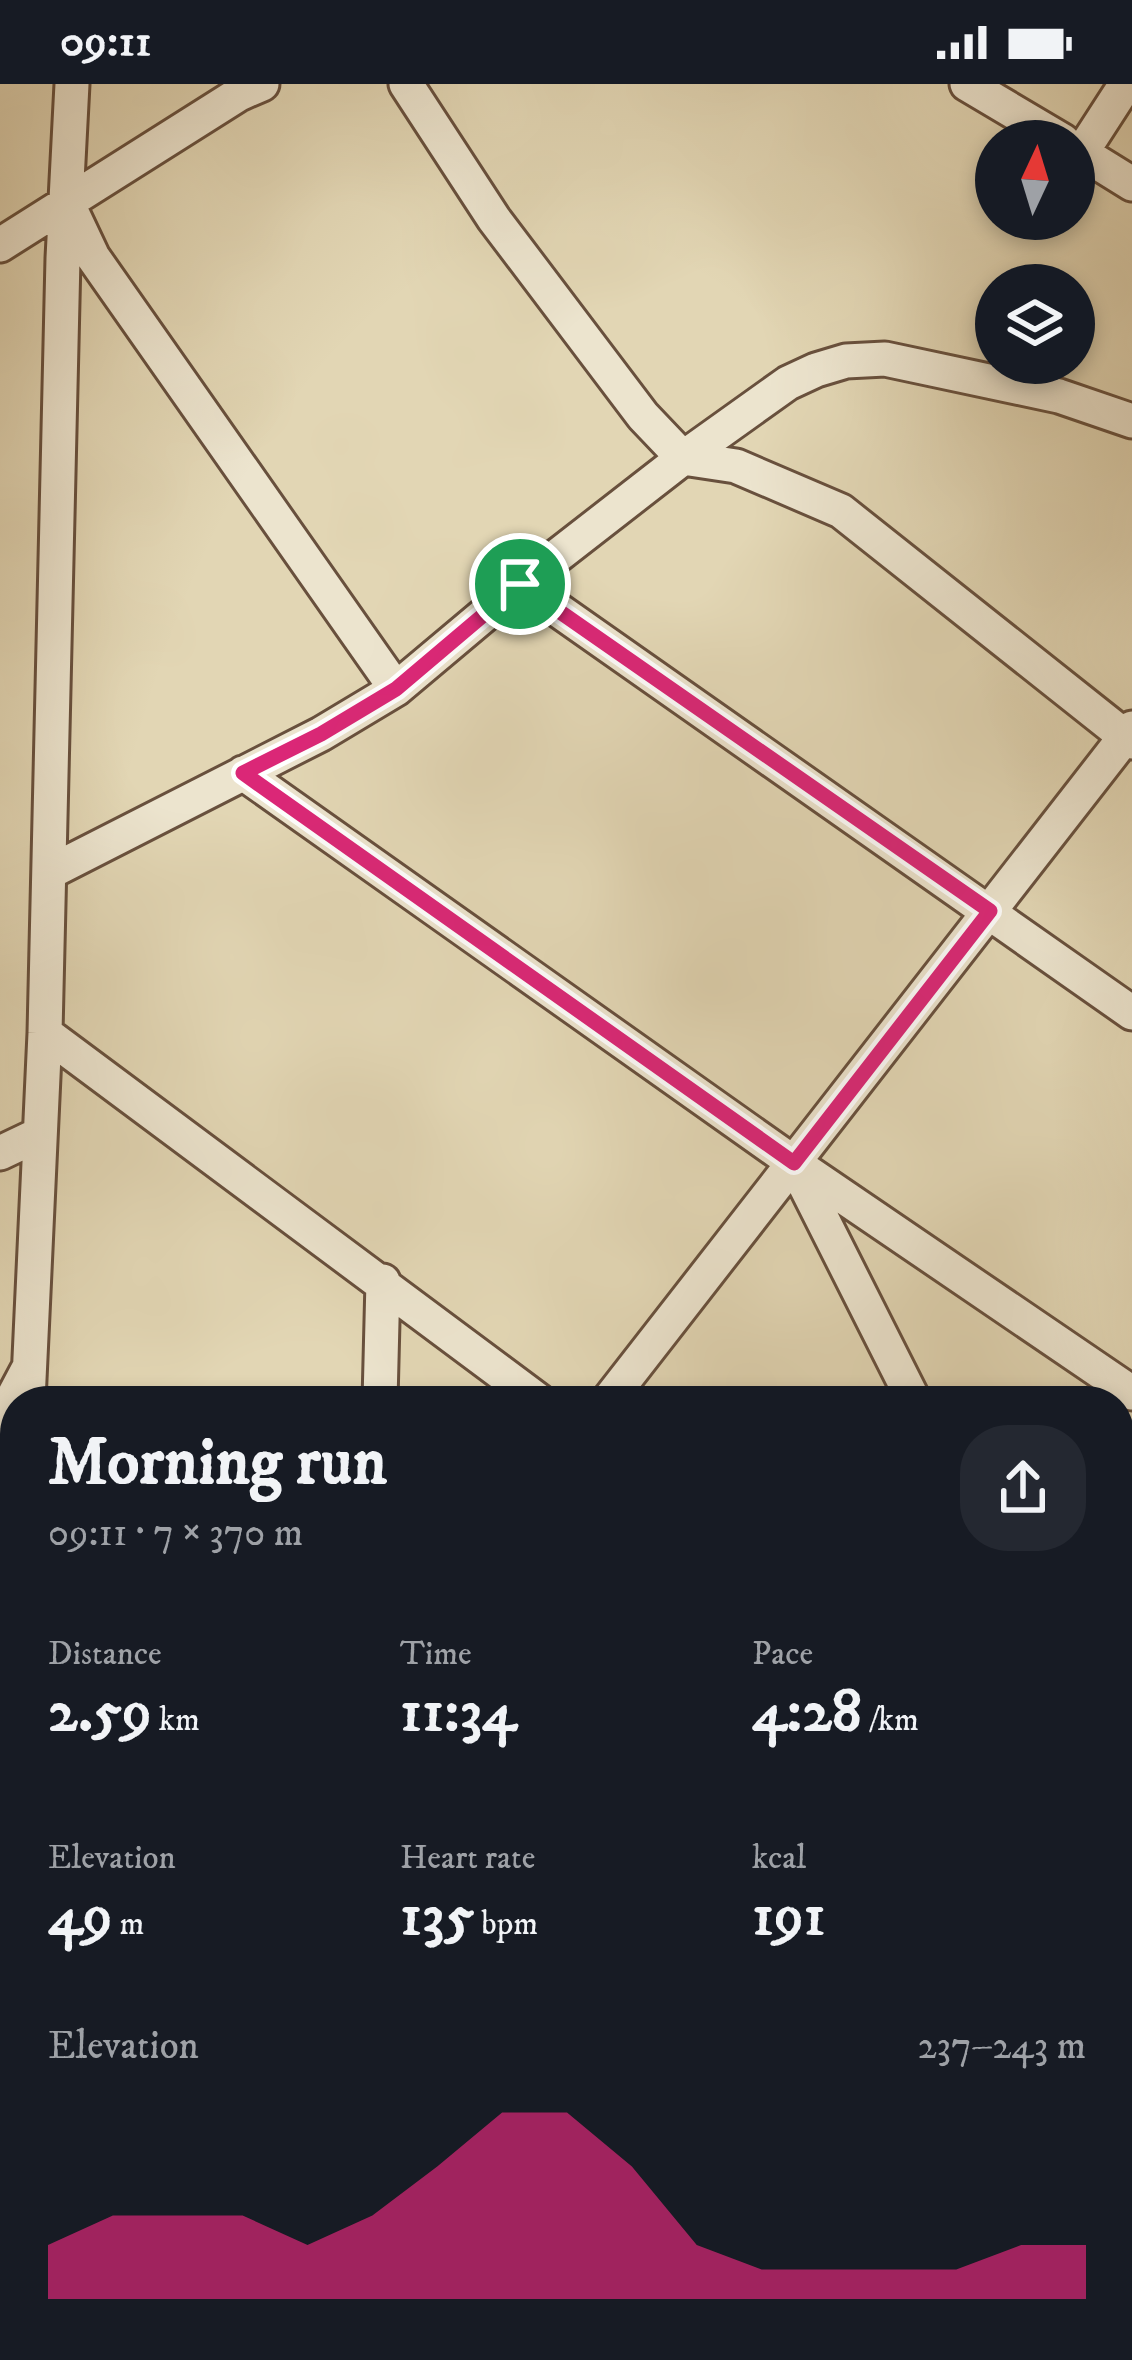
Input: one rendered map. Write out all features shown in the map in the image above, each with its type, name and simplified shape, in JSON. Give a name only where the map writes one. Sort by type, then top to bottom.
[{"type":"street","points":[[28,1385],[45,1033],[63,258],[72,84]]},
{"type":"street","points":[[0,245],[262,84]]},
{"type":"street","points":[[406,84],[494,219],[643,416],[683,458],[736,466],[841,511],[1130,736],[620,1386]]},
{"type":"street","points":[[968,84],[1028,120]]},
{"type":"street","points":[[1095,121],[1126,84]]},
{"type":"street","points":[[1095,161],[1132,184]]},
{"type":"street","points":[[68,204],[93,257],[396,689]]},
{"type":"street","points":[[50,872],[321,734],[396,689],[520,584],[788,382],[846,361],[885,359],[1059,396],[1132,421]]},
{"type":"street","points":[[520,584],[1132,1013]]},
{"type":"street","points":[[243,773],[794,1163],[1120,1386]]},
{"type":"street","points":[[45,1033],[520,1386]]},
{"type":"street","points":[[0,1153],[40,1134]]},
{"type":"street","points":[[794,1163],[906,1386]]},
{"type":"street","points":[[380,1386],[383,1281]]},
{"type":"route","points":[[520,584],[990,911],[794,1163],[243,773],[396,689],[520,584]]}]
